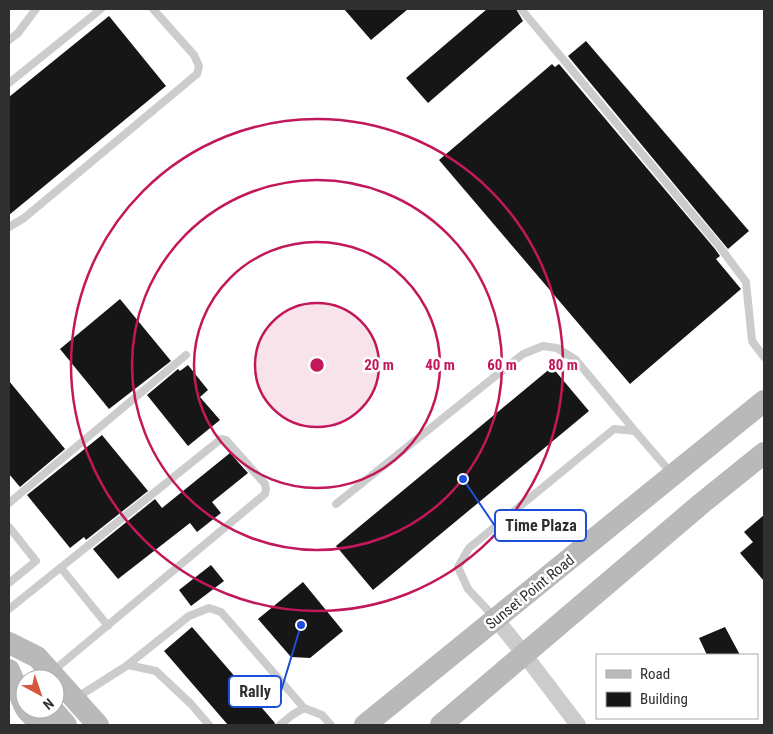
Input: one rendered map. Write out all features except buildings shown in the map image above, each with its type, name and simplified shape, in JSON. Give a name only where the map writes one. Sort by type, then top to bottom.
[{"type":"main road","name":"Sunset Point Road","points":[[365,725],[764,400]]},
{"type":"main road","points":[[441,725],[764,452]]},
{"type":"main road","points":[[9,642],[37,657],[48,669]]},
{"type":"main road","points":[[9,655],[19,669]]},
{"type":"main road","points":[[9,670],[15,683]]},
{"type":"main road","points":[[65,688],[98,725]]},
{"type":"main road","points":[[382,725],[408,690]]},
{"type":"main road","points":[[9,710],[22,725]]},
{"type":"street","points":[[496,619],[578,725]]},
{"type":"lane","points":[[9,40],[18,33],[36,9]]},
{"type":"lane","points":[[9,83],[102,9]]},
{"type":"lane","points":[[9,227],[24,218],[197,74],[199,66],[194,55],[153,9]]},
{"type":"lane","points":[[521,9],[719,246],[746,282],[752,341],[764,356]]},
{"type":"lane","points":[[336,504],[523,354],[543,346],[557,348],[576,360],[674,475]]},
{"type":"lane","points":[[9,503],[186,355]]},
{"type":"lane","points":[[496,619],[468,589],[458,567],[468,548],[614,430],[635,431]]},
{"type":"lane","points":[[9,609],[221,439],[226,440],[265,484],[265,494],[56,669]]},
{"type":"lane","points":[[9,527],[36,561],[9,583]]},
{"type":"lane","points":[[60,568],[108,626]]},
{"type":"lane","points":[[75,699],[125,667],[189,616],[209,608],[221,612],[304,708],[322,716],[331,725]]},
{"type":"lane","points":[[125,667],[128,665],[156,671],[210,725]]},
{"type":"lane","points":[[280,725],[304,708]]},
{"type":"place","name":"Time Plaza","points":[[463,479]]},
{"type":"place","name":"Rally","points":[[301,625]]}]
